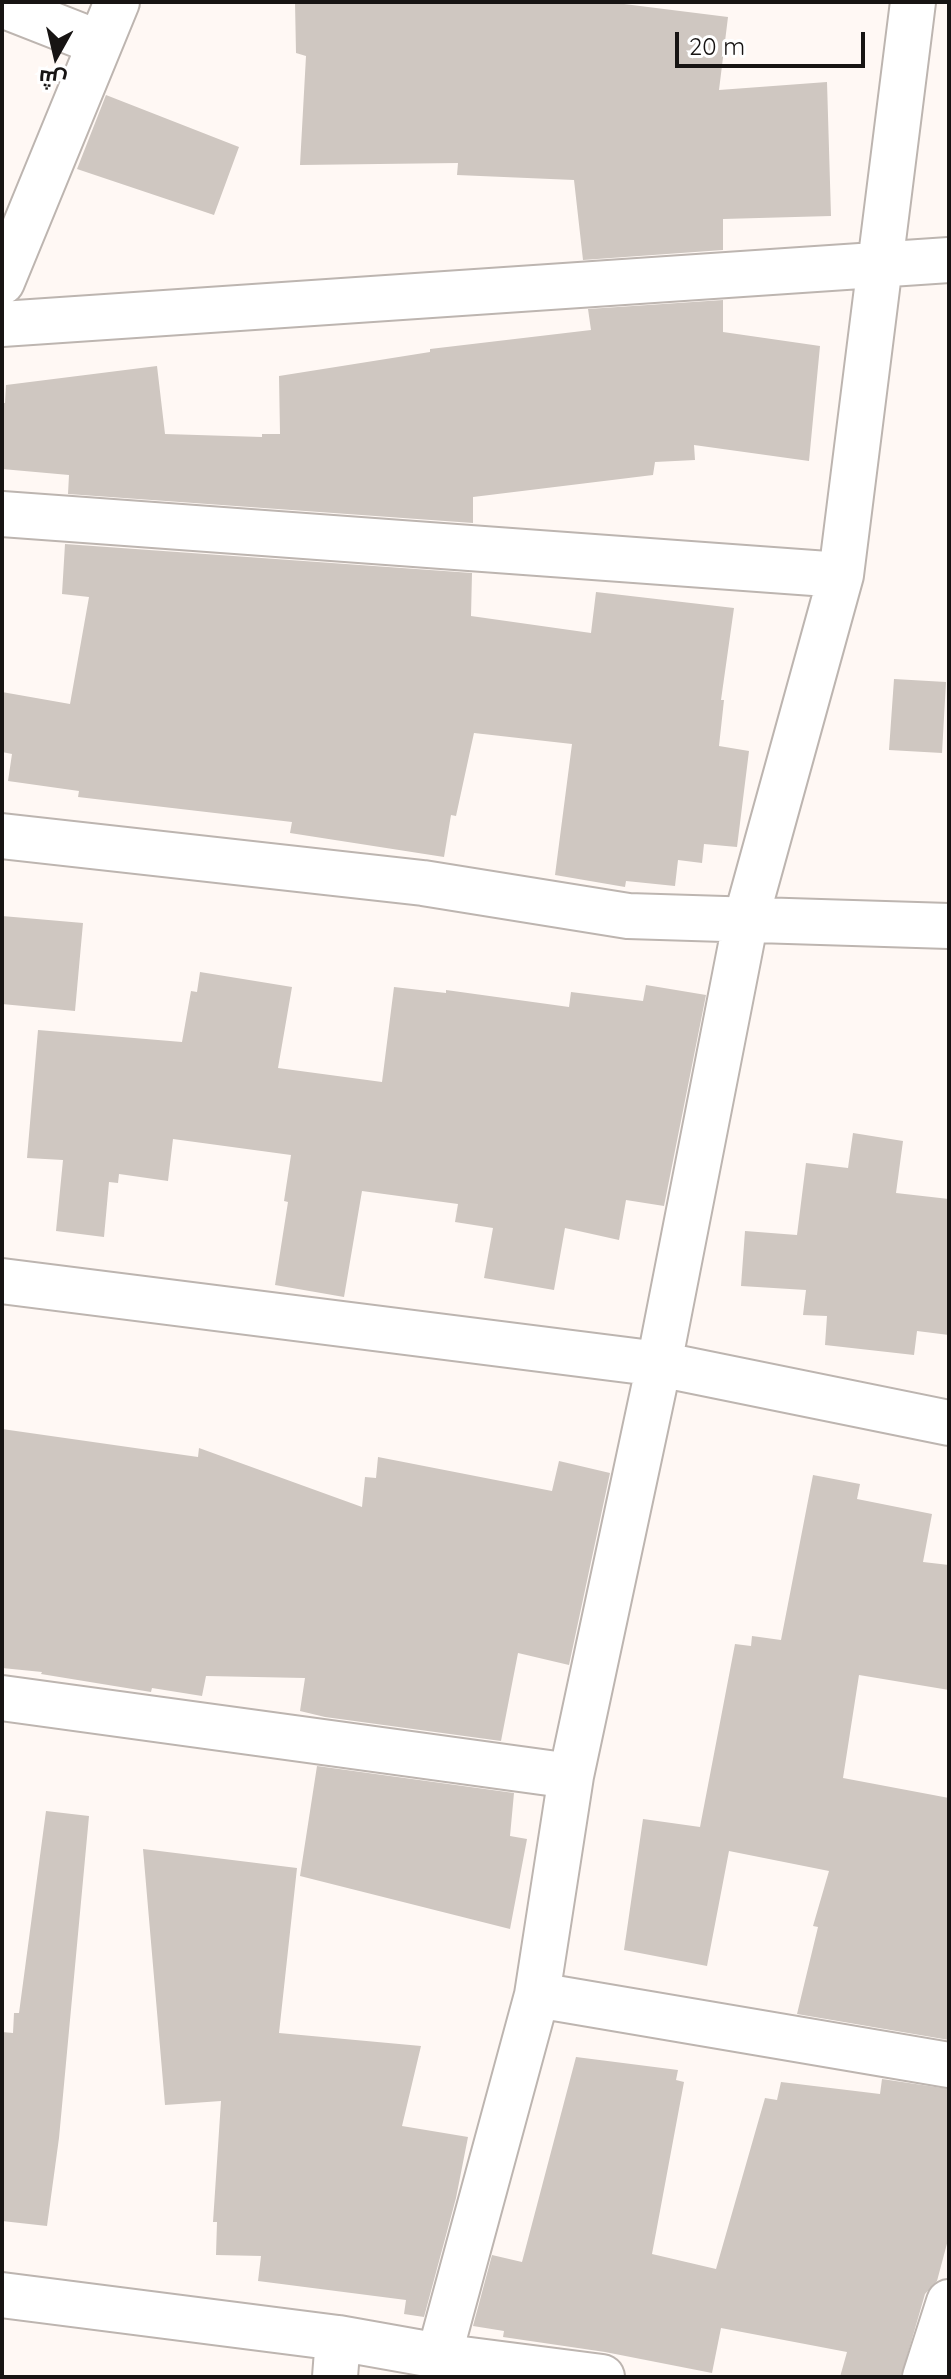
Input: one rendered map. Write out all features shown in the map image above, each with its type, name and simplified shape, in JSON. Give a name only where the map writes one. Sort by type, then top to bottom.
[{"type":"street","points":[[2,282],[117,2]]},
{"type":"street","points":[[439,2356],[537,1995],[571,1776],[659,1364],[746,919],[841,575],[913,2]]},
{"type":"street","points":[[2,5],[99,43]]},
{"type":"street","points":[[2,324],[949,260]]},
{"type":"street","points":[[2,514],[841,575]]},
{"type":"street","points":[[2,836],[423,883],[628,916],[949,926]]},
{"type":"street","points":[[2,1281],[659,1364],[949,1423]]},
{"type":"street","points":[[2,1698],[571,1776]]},
{"type":"street","points":[[537,1995],[949,2065]]},
{"type":"street","points":[[2,2295],[337,2357],[439,2356],[602,2377]]},
{"type":"street","points":[[925,2377],[949,2302]]},
{"type":"building","points":[[295,2],[608,2],[728,17],[719,90],[827,82],[831,216],[723,219],[723,250],[583,260],[574,180],[457,175],[458,163],[300,165],[306,56],[296,53]]},
{"type":"building","points":[[106,95],[239,147],[214,215],[77,169]]},
{"type":"building","points":[[723,300],[723,332],[820,346],[809,461],[694,445],[695,460],[655,462],[653,475],[473,497],[473,523],[68,494],[69,475],[2,469],[2,403],[5,403],[6,385],[157,366],[165,434],[262,437],[262,434],[280,434],[279,376],[430,352],[430,349],[591,330],[588,309]]},
{"type":"building","points":[[65,544],[472,573],[471,616],[591,633],[596,592],[734,608],[721,700],[724,700],[719,746],[749,751],[737,847],[704,844],[702,863],[678,860],[675,886],[626,881],[625,887],[555,875],[572,744],[474,733],[456,816],[451,815],[444,857],[290,833],[292,822],[78,797],[79,791],[8,781],[12,754],[2,752],[2,692],[70,704],[89,597],[62,594]]},
{"type":"building","points":[[894,679],[946,682],[942,753],[889,750]]},
{"type":"building","points":[[2,916],[83,923],[75,1011],[2,1004]]},
{"type":"building","points":[[200,972],[292,987],[278,1068],[382,1082],[394,987],[446,993],[446,990],[569,1007],[571,992],[643,1001],[646,985],[706,995],[664,1206],[626,1200],[619,1240],[565,1228],[554,1290],[484,1278],[493,1228],[455,1222],[458,1204],[362,1191],[344,1297],[275,1285],[288,1202],[284,1201],[291,1155],[173,1139],[168,1181],[119,1174],[118,1183],[109,1182],[104,1237],[56,1231],[63,1160],[27,1158],[38,1030],[182,1042],[191,991],[197,992]]},
{"type":"building","points":[[853,1133],[903,1141],[896,1193],[949,1199],[949,1335],[917,1331],[914,1355],[825,1345],[827,1316],[803,1315],[806,1290],[741,1286],[745,1231],[797,1235],[806,1163],[848,1168]]},
{"type":"building","points":[[2,1429],[198,1457],[199,1448],[362,1507],[365,1477],[376,1478],[378,1457],[552,1491],[559,1461],[610,1473],[569,1665],[518,1653],[501,1741],[300,1711],[305,1678],[206,1676],[202,1696],[152,1688],[151,1692],[42,1672],[2,1668]]},
{"type":"building","points":[[813,1475],[860,1484],[857,1499],[932,1514],[923,1562],[949,1565],[949,1690],[859,1675],[843,1778],[949,1798],[949,2040],[797,2014],[818,1927],[813,1926],[829,1871],[729,1851],[707,1966],[624,1950],[643,1819],[700,1827],[735,1644],[751,1646],[752,1636],[781,1640]]},
{"type":"building","points":[[317,1766],[514,1793],[510,1836],[527,1839],[510,1929],[300,1876]]},
{"type":"building","points":[[46,1811],[89,1816],[59,2138],[47,2226],[2,2221],[2,2032],[13,2033],[14,2013],[19,2013]]},
{"type":"building","points":[[143,1849],[297,1868],[279,2033],[421,2046],[402,2126],[468,2137],[456,2198],[424,2317],[404,2314],[406,2300],[258,2281],[261,2256],[216,2255],[217,2222],[213,2222],[221,2101],[165,2105]]},
{"type":"building","points":[[576,2057],[678,2070],[676,2080],[684,2082],[652,2254],[716,2269],[765,2098],[777,2100],[781,2082],[880,2094],[882,2079],[949,2089],[949,2236],[937,2281],[925,2294],[901,2377],[840,2377],[847,2352],[721,2328],[712,2373],[605,2352],[503,2337],[504,2331],[473,2326],[492,2255],[522,2262]]}]
